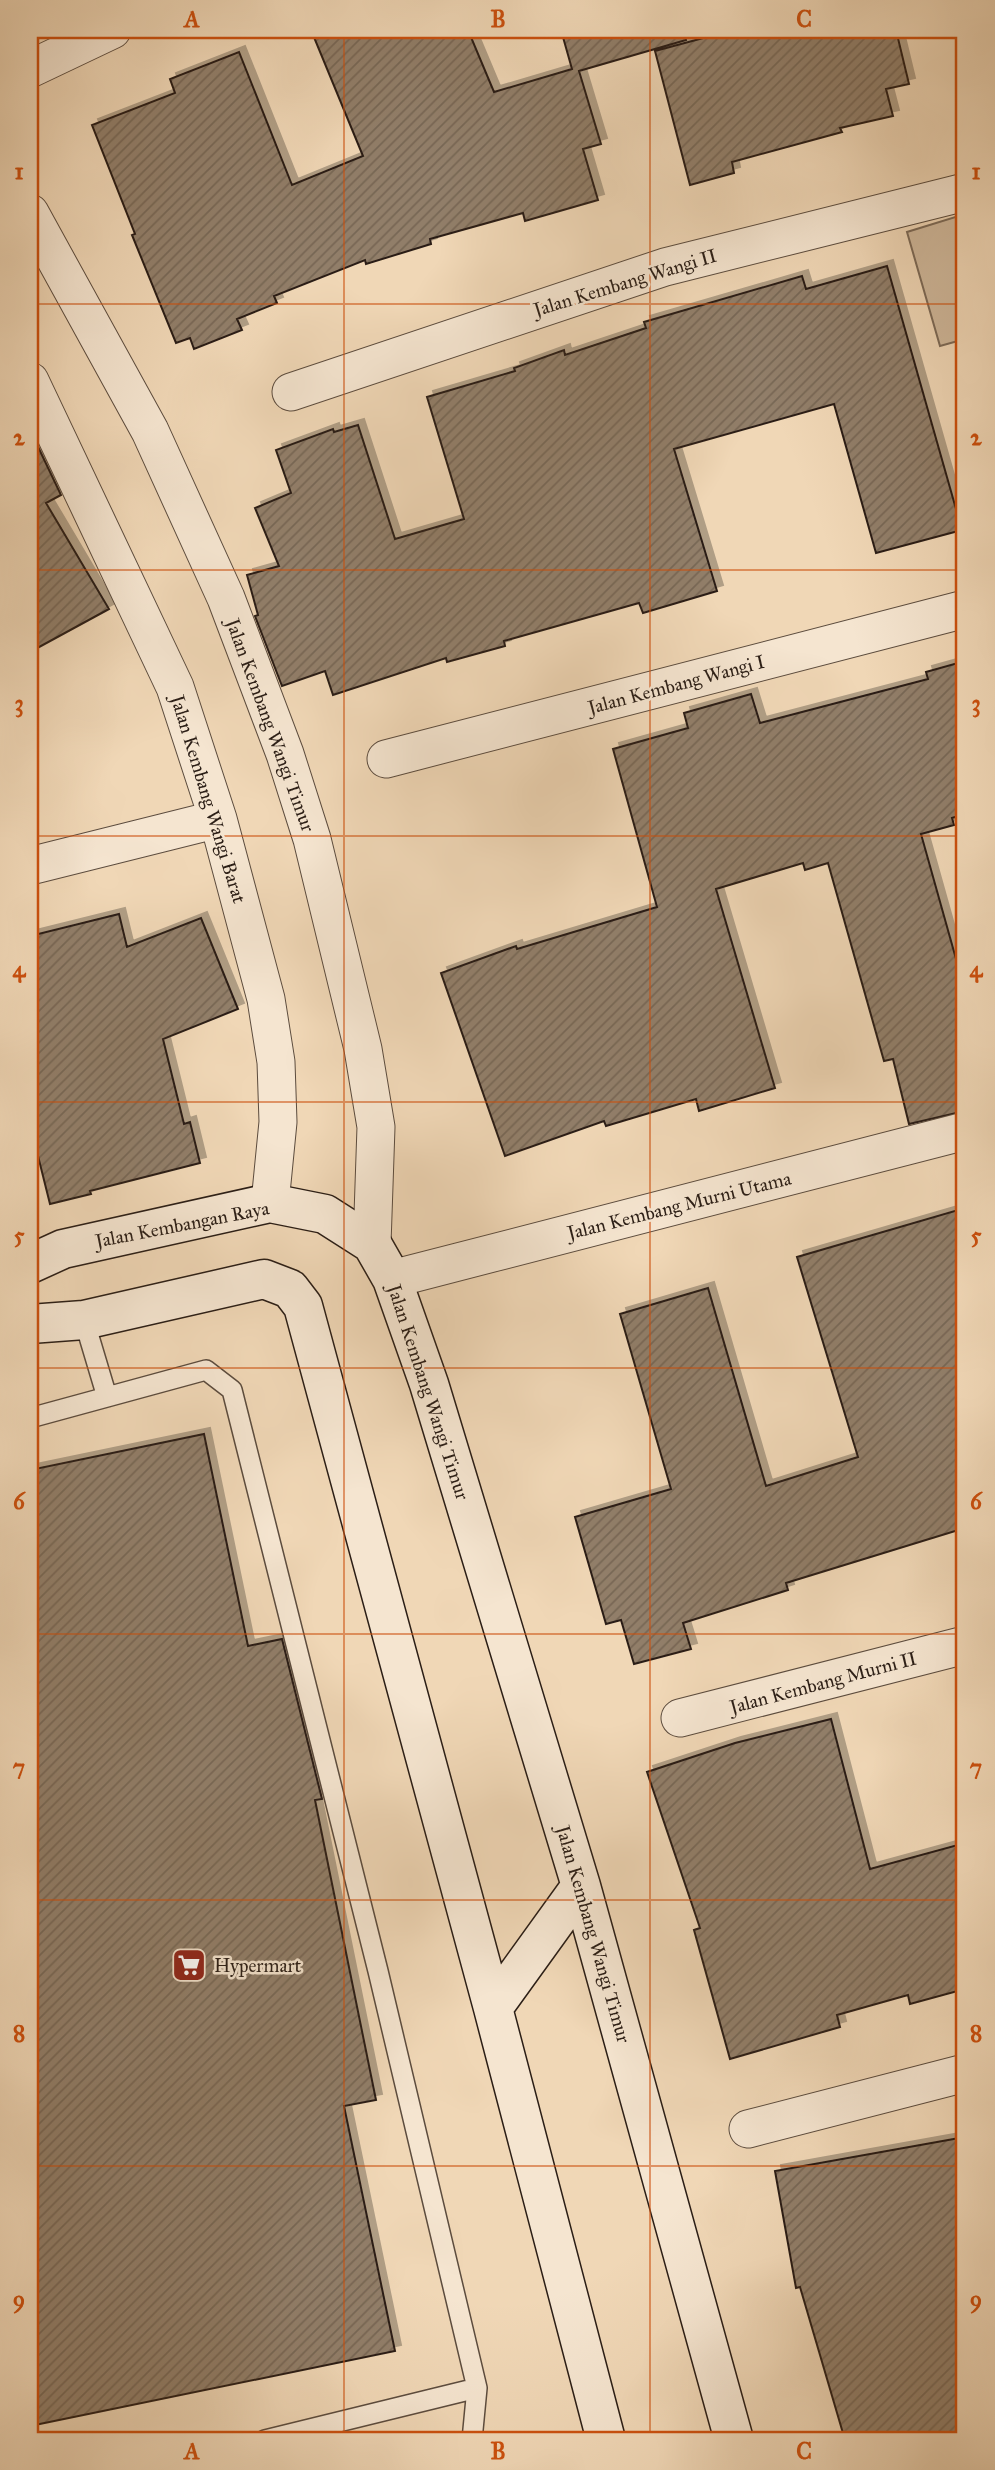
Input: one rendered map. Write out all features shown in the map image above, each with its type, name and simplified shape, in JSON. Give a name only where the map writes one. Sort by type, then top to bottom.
[{"type":"main road","name":"Jalan Kembangan Raya","points":[[30,1264],[63,1249],[270,1203],[325,1214],[372,1244]]},
{"type":"main road","name":"Jalan Kembang Wangi Timur","points":[[372,1244],[392,1279],[429,1384],[582,1886],[734,2440]]},
{"type":"main road","points":[[30,1324],[84,1320],[264,1279],[290,1289],[303,1306],[606,2440]]},
{"type":"main road","points":[[492,2008],[582,1886]]},
{"type":"street","points":[[30,69],[112,30]]},
{"type":"street","name":"Jalan Kembang Wangi II","points":[[291,391],[665,267],[965,192]]},
{"type":"street","name":"Jalan Kembang Wangi Timur","points":[[30,213],[150,431],[226,598],[285,754],[312,839],[363,1049],[376,1127],[372,1244]]},
{"type":"street","name":"Jalan Kembang Wangi Barat","points":[[30,381],[175,687],[218,818],[266,999],[276,1062],[278,1122],[270,1203]]},
{"type":"street","name":"Jalan Kembang Wangi I","points":[[386,759],[965,609]]},
{"type":"street","points":[[30,866],[218,818]]},
{"type":"street","name":"Jalan Kembang Murni Utama","points":[[392,1279],[965,1131]]},
{"type":"street","name":"Jalan Kembang Murni II","points":[[680,1718],[965,1645]]},
{"type":"street","points":[[748,2129],[965,2073]]},
{"type":"lane","points":[[84,1320],[107,1397]]},
{"type":"lane","points":[[30,1418],[206,1370],[232,1390],[378,1971],[477,2388],[472,2440]]},
{"type":"lane","points":[[265,2440],[477,2388]]},
{"type":"shaded area","points":[[965,214],[965,339],[940,346],[907,232]]},
{"type":"building","points":[[311,30],[468,30],[494,92],[572,69],[561,30],[684,30],[686,40],[579,71],[601,144],[583,149],[598,200],[525,221],[523,213],[430,239],[431,244],[366,264],[365,260],[274,296],[277,303],[237,319],[242,330],[194,349],[190,338],[176,343],[132,235],[135,234],[92,125],[175,93],[170,79],[239,52],[292,185],[363,156]]},
{"type":"building","points":[[733,30],[896,30],[909,84],[886,89],[893,116],[840,128],[842,132],[732,162],[734,173],[690,185],[655,51]]},
{"type":"building","points":[[887,266],[962,530],[876,553],[834,404],[674,449],[717,591],[643,613],[639,603],[504,641],[505,646],[447,662],[446,658],[333,695],[325,671],[282,686],[255,616],[258,615],[247,575],[279,566],[255,508],[291,493],[276,450],[333,429],[334,432],[358,425],[395,539],[464,519],[427,397],[515,371],[514,368],[564,350],[565,355],[646,328],[644,322],[802,276],[806,289]]},
{"type":"building","points":[[30,430],[61,495],[46,503],[109,609],[30,652]]},
{"type":"building","points":[[965,661],[965,814],[952,818],[954,825],[921,834],[965,991],[965,1111],[909,1124],[893,1059],[884,1061],[828,863],[805,870],[803,863],[716,889],[775,1088],[699,1111],[696,1099],[606,1126],[604,1121],[505,1156],[441,973],[516,946],[517,949],[657,907],[613,749],[688,728],[684,713],[751,694],[760,723],[928,679],[926,672]]},
{"type":"building","points":[[119,914],[127,947],[201,918],[238,1009],[163,1039],[184,1124],[190,1122],[200,1163],[50,1204],[30,1124],[30,936]]},
{"type":"building","points":[[965,1208],[965,1528],[786,1583],[788,1590],[683,1623],[691,1649],[634,1664],[621,1620],[606,1624],[575,1517],[671,1489],[620,1314],[708,1288],[766,1486],[858,1457],[797,1257]]},
{"type":"building","name":"Hypermart","points":[[204,1434],[248,1646],[282,1639],[322,1799],[315,1800],[376,2100],[344,2106],[395,2351],[30,2426],[30,1470]]},
{"type":"building","points":[[831,1719],[870,1869],[965,1843],[965,1989],[910,2004],[908,1995],[837,2015],[840,2027],[730,2059],[694,1930],[700,1928],[647,1772],[735,1743]]},
{"type":"building","points":[[965,2137],[965,2440],[845,2440],[800,2287],[796,2288],[775,2171]]},
{"type":"place","name":"Hypermart","points":[[189,1965]]}]
